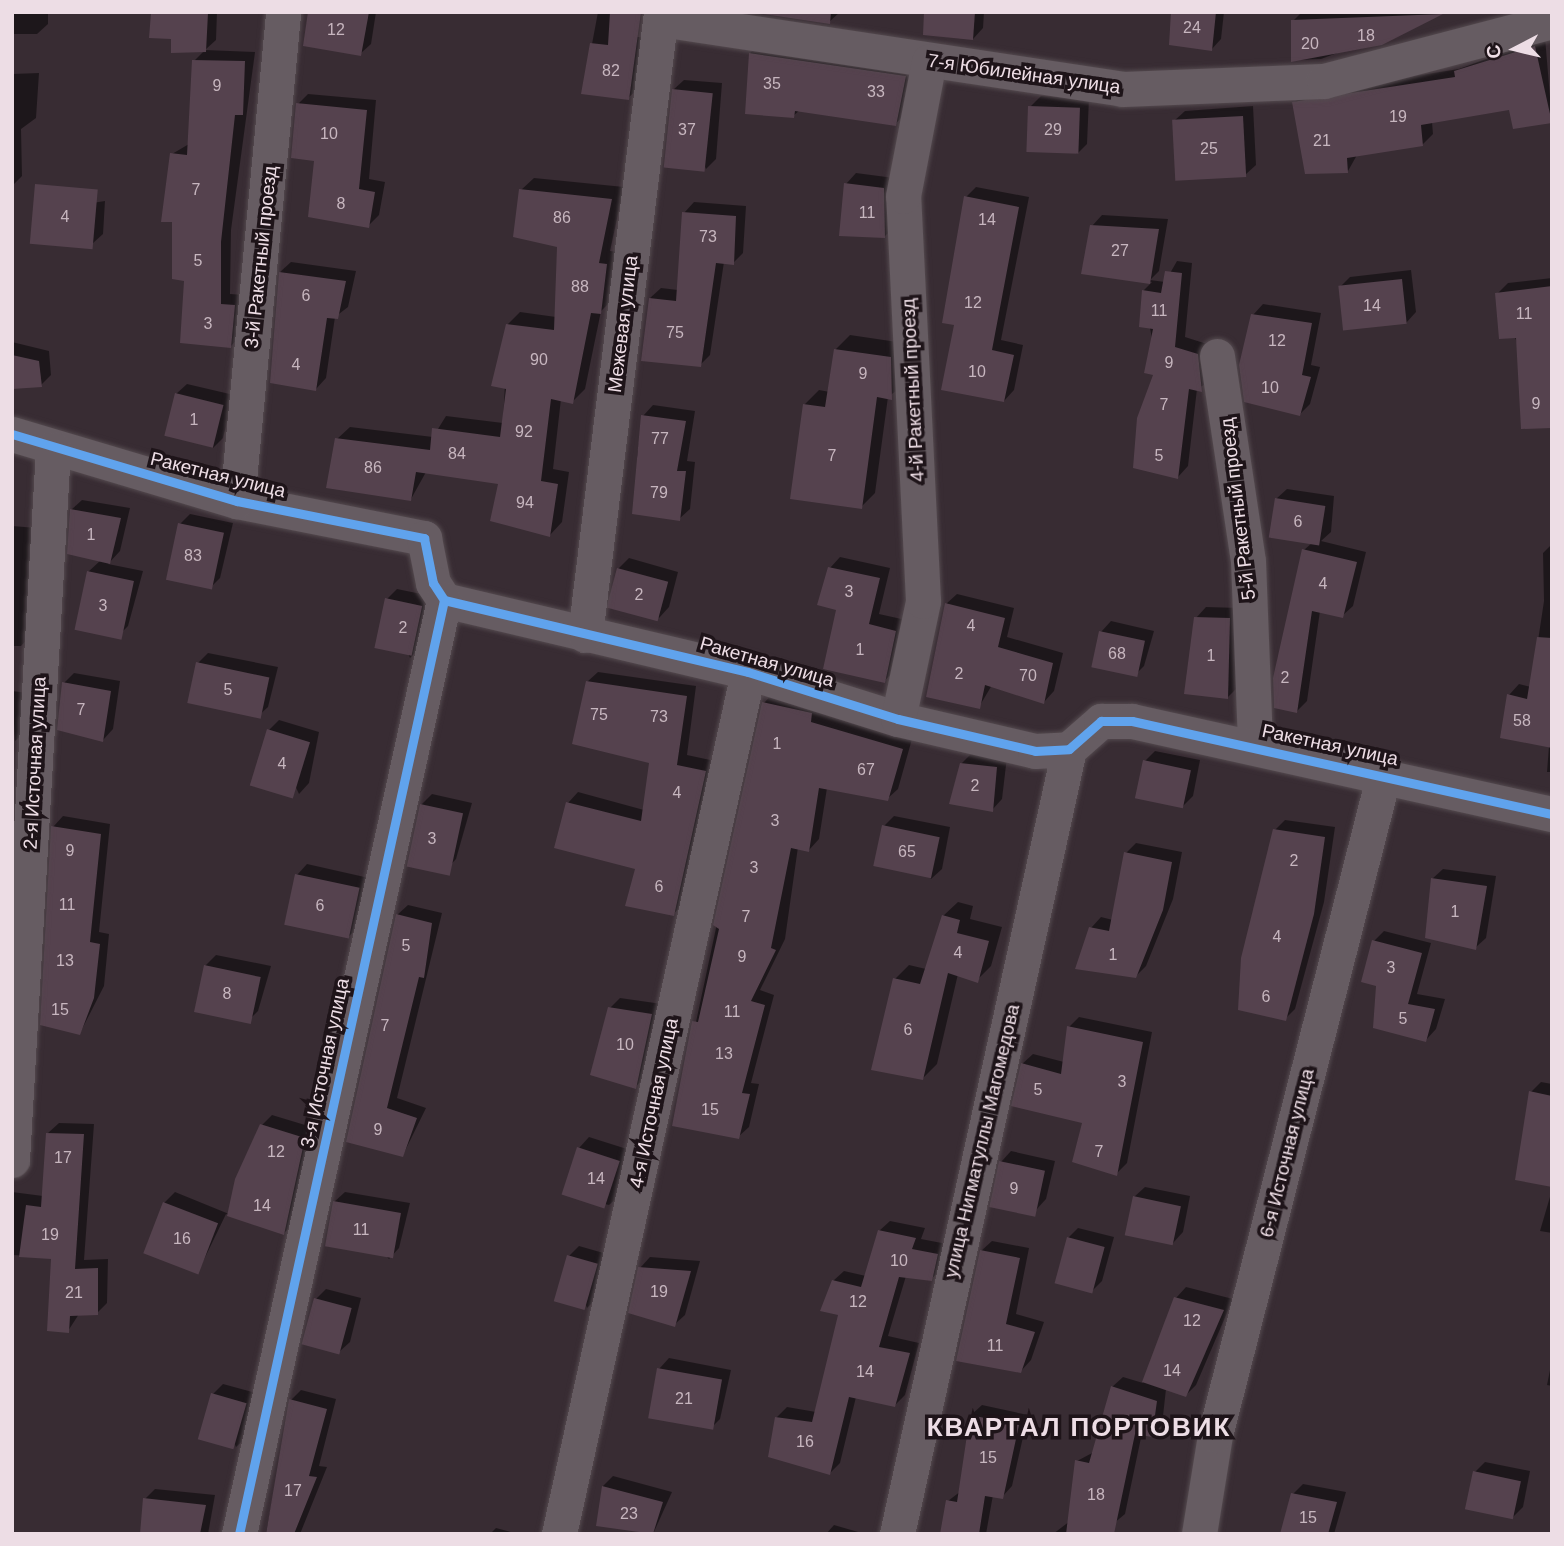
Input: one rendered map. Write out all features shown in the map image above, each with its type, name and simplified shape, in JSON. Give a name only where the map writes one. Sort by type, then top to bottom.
[{"type":"street","name":"3-й Ракетный проезд","points":[[237,501],[283,12]]},
{"type":"street","name":"7-я Юбилейная улица","points":[[661,15],[929,61],[1122,89],[1324,81],[1552,22]]},
{"type":"street","name":"Межевая улица","points":[[586,635],[661,15]]},
{"type":"street","name":"4-й Ракетный проезд","points":[[898,719],[923,601],[904,196],[929,61]]},
{"type":"street","name":"5-й Ракетный проезд","points":[[1217,356],[1248,561],[1255,747]]},
{"type":"street","name":"Ракетная улица","points":[[12,434],[52,449],[237,501],[424,538],[433,583],[444,600],[748,672],[898,719],[1035,751],[1069,749],[1101,721],[1132,721],[1384,774],[1552,814]]},
{"type":"street","name":"2-я Источная улица","points":[[12,1160],[52,449]]},
{"type":"street","name":"3-я Источная улица","points":[[239,1534],[444,600]]},
{"type":"street","name":"4-я Источная улица","points":[[559,1534],[748,672]]},
{"type":"street","name":"улица Нигматуллы Магомедова","points":[[897,1534],[1069,749]]},
{"type":"street","name":"6-я Источная улица","points":[[1199,1534],[1215,1435],[1384,774]]},
{"type":"building","points":[[308,12],[369,12],[361,56],[303,46]]},
{"type":"building","points":[[610,12],[641,12],[629,100],[581,94],[590,43],[608,45]]},
{"type":"building","points":[[751,12],[831,12],[830,24]]},
{"type":"building","points":[[924,12],[975,12],[973,40],[923,35]]},
{"type":"building","points":[[1171,12],[1216,12],[1212,51],[1169,45]]},
{"type":"building","points":[[151,13],[208,13],[206,52],[171,53],[171,39],[149,38]]},
{"type":"building","points":[[1443,14],[1382,45],[1291,62],[1291,20]]},
{"type":"building","points":[[1535,46],[1552,123],[1513,129],[1509,110],[1421,125],[1423,146],[1347,158],[1348,173],[1305,174],[1292,102],[1455,77],[1454,71]]},
{"type":"building","points":[[749,53],[906,76],[896,126],[795,111],[794,118],[745,114]]},
{"type":"building","points":[[192,60],[245,61],[243,115],[235,115],[221,242],[221,304],[235,305],[231,348],[180,343],[184,281],[172,279],[172,222],[161,222],[170,153],[187,155]]},
{"type":"building","points":[[672,89],[713,93],[705,172],[664,168]]},
{"type":"building","points":[[296,103],[367,110],[359,189],[375,192],[369,228],[308,217],[314,161],[291,158]]},
{"type":"building","points":[[1028,106],[1080,108],[1078,154],[1026,152]]},
{"type":"building","points":[[1243,116],[1246,177],[1175,181],[1172,120]]},
{"type":"building","points":[[844,183],[884,188],[885,238],[839,236]]},
{"type":"building","points":[[35,184],[98,189],[93,249],[30,244]]},
{"type":"building","points":[[519,189],[612,199],[599,263],[607,264],[601,314],[591,313],[573,404],[551,399],[541,481],[558,484],[550,537],[490,521],[498,484],[416,472],[411,501],[326,488],[335,438],[430,450],[432,428],[500,437],[506,389],[491,386],[506,324],[554,330],[557,247],[513,237]]},
{"type":"building","points":[[964,196],[1019,207],[992,350],[1014,355],[1004,402],[941,390],[954,325],[942,323]]},
{"type":"building","points":[[682,212],[736,216],[734,265],[716,263],[701,367],[641,361],[649,298],[676,301]]},
{"type":"building","points":[[1090,225],[1159,229],[1150,284],[1081,274]]},
{"type":"building","points":[[1165,271],[1182,273],[1175,347],[1198,354],[1202,392],[1189,389],[1178,479],[1133,468],[1137,418],[1153,375],[1144,373],[1153,329],[1139,327],[1142,290],[1161,293]]},
{"type":"building","points":[[279,272],[346,281],[338,319],[327,318],[316,391],[270,383]]},
{"type":"building","points":[[1402,279],[1407,324],[1343,330],[1338,286]]},
{"type":"building","points":[[1552,286],[1552,428],[1521,429],[1516,338],[1499,339],[1495,293]]},
{"type":"building","points":[[1251,314],[1312,323],[1302,375],[1311,377],[1300,416],[1244,402],[1239,365]]},
{"type":"building","points":[[834,349],[891,357],[892,400],[877,397],[862,509],[790,499],[803,404],[825,407]]},
{"type":"building","points":[[12,355],[39,361],[42,387],[12,389]]},
{"type":"building","points":[[175,393],[224,405],[213,448],[164,436]]},
{"type":"building","points":[[641,415],[686,421],[677,471],[686,471],[680,521],[632,514]]},
{"type":"building","points":[[1275,498],[1325,506],[1319,545],[1269,538]]},
{"type":"building","points":[[70,509],[121,518],[110,564],[67,554]]},
{"type":"building","points":[[178,523],[224,533],[212,590],[166,580]]},
{"type":"building","points":[[1302,549],[1357,562],[1343,618],[1312,611],[1297,713],[1274,708],[1273,678]]},
{"type":"building","points":[[828,567],[880,578],[869,624],[896,631],[885,683],[823,669],[836,610],[817,605]]},
{"type":"building","points":[[617,568],[668,582],[658,621],[606,608]]},
{"type":"building","points":[[87,571],[134,581],[121,640],[75,630]]},
{"type":"building","points":[[385,598],[422,606],[412,656],[374,648]]},
{"type":"building","points":[[945,603],[1005,618],[998,647],[1053,663],[1044,704],[985,685],[980,709],[926,697]]},
{"type":"building","points":[[1194,617],[1230,618],[1228,699],[1184,694]]},
{"type":"building","points":[[1099,631],[1145,641],[1137,677],[1091,667]]},
{"type":"building","points":[[1537,637],[1552,638],[1552,748],[1500,738],[1507,694],[1527,699]]},
{"type":"building","points":[[196,662],[269,678],[261,719],[187,703]]},
{"type":"building","points":[[586,681],[687,696],[677,765],[706,771],[674,916],[625,906],[635,869],[554,848],[566,802],[641,821],[649,763],[572,744]]},
{"type":"building","points":[[62,682],[111,691],[103,742],[57,730]]},
{"type":"building","points":[[762,702],[812,713],[811,722],[903,749],[888,801],[819,788],[809,852],[791,848],[771,948],[776,950],[751,1001],[765,1005],[742,1093],[750,1094],[739,1139],[672,1126],[692,1021],[698,1022],[719,929],[713,925]]},
{"type":"building","points":[[267,729],[310,742],[293,799],[250,785]]},
{"type":"building","points":[[1143,760],[1191,770],[1183,808],[1135,798]]},
{"type":"building","points":[[960,763],[997,767],[993,812],[949,804]]},
{"type":"building","points":[[420,804],[463,813],[450,876],[407,867]]},
{"type":"building","points":[[882,825],[940,837],[931,878],[873,866]]},
{"type":"building","points":[[51,826],[101,834],[90,942],[100,944],[94,998],[80,1035],[40,1025]]},
{"type":"building","points":[[1273,829],[1325,837],[1314,914],[1286,1021],[1238,1010],[1241,958]]},
{"type":"building","points":[[1124,852],[1172,862],[1163,910],[1136,978],[1075,969],[1089,927],[1109,931]]},
{"type":"building","points":[[295,874],[360,888],[349,939],[284,925]]},
{"type":"building","points":[[1431,878],[1487,886],[1476,950],[1425,938]]},
{"type":"building","points":[[396,914],[432,923],[424,978],[419,977],[387,1108],[417,1118],[403,1157],[346,1142]]},
{"type":"building","points":[[942,915],[960,920],[957,933],[989,941],[978,983],[948,973],[923,1080],[871,1070],[893,978],[920,984]]},
{"type":"building","points":[[1372,940],[1422,953],[1408,1004],[1435,1009],[1426,1042],[1373,1028],[1376,986],[1361,982]]},
{"type":"building","points":[[204,965],[261,977],[251,1024],[194,1012]]},
{"type":"building","points":[[608,1007],[652,1014],[636,1089],[590,1075]]},
{"type":"building","points":[[1067,1026],[1143,1042],[1117,1176],[1072,1162],[1082,1123],[1011,1106],[1021,1063],[1061,1074]]},
{"type":"building","points":[[1529,1091],[1552,1096],[1552,1187],[1515,1180]]},
{"type":"building","points":[[260,1124],[305,1138],[284,1235],[227,1216],[235,1179]]},
{"type":"building","points":[[46,1133],[84,1134],[75,1269],[98,1268],[98,1315],[70,1316],[69,1333],[47,1331],[51,1259],[19,1257],[26,1205],[41,1207]]},
{"type":"building","points":[[577,1147],[620,1161],[604,1208],[562,1195]]},
{"type":"building","points":[[999,1161],[1045,1171],[1035,1217],[989,1207]]},
{"type":"building","points":[[1133,1196],[1181,1206],[1173,1245],[1125,1235]]},
{"type":"building","points":[[333,1201],[401,1213],[393,1258],[325,1246]]},
{"type":"building","points":[[163,1202],[218,1223],[198,1274],[143,1253]]},
{"type":"building","points":[[878,1230],[916,1238],[912,1249],[938,1254],[932,1281],[899,1277],[879,1347],[910,1353],[895,1407],[849,1397],[830,1475],[768,1457],[775,1417],[812,1422],[838,1315],[820,1311],[832,1280],[861,1287]]},
{"type":"building","points":[[1067,1237],[1105,1247],[1092,1293],[1055,1283]]},
{"type":"building","points":[[980,1250],[1020,1258],[1006,1324],[1035,1332],[1021,1373],[956,1361]]},
{"type":"building","points":[[567,1255],[598,1264],[585,1310],[554,1301]]},
{"type":"building","points":[[638,1267],[691,1271],[675,1327],[628,1313]]},
{"type":"building","points":[[1174,1297],[1224,1310],[1186,1397],[1142,1382]]},
{"type":"building","points":[[314,1298],[352,1308],[339,1354],[302,1344]]},
{"type":"building","points":[[657,1368],[722,1379],[713,1430],[648,1418]]},
{"type":"building","points":[[1111,1386],[1157,1401],[1152,1437],[1135,1434],[1114,1534],[1066,1534],[1075,1460],[1089,1463]]},
{"type":"building","points":[[211,1393],[247,1403],[233,1449],[198,1439]]},
{"type":"building","points":[[289,1399],[327,1409],[309,1476],[317,1477],[294,1534],[266,1534]]},
{"type":"building","points":[[970,1415],[1019,1425],[1003,1499],[985,1496],[979,1534],[940,1534],[946,1500],[957,1502]]},
{"type":"building","points":[[1473,1471],[1521,1481],[1513,1519],[1465,1509]]},
{"type":"building","points":[[602,1486],[663,1502],[653,1534],[596,1526]]},
{"type":"building","points":[[1291,1493],[1337,1502],[1328,1534],[1280,1534]]},
{"type":"building","points":[[143,1498],[206,1505],[200,1534],[140,1534]]},
{"type":"cycle path","points":[[12,434],[237,501],[424,538],[433,583],[444,600],[748,672],[898,719],[1035,751],[1069,749],[1101,721],[1132,721],[1552,814]]},
{"type":"cycle path","points":[[239,1534],[444,600]]},
{"type":"district","name":"КВАРТАЛ ПОРТОВИК","points":[[1079,1428]]}]
